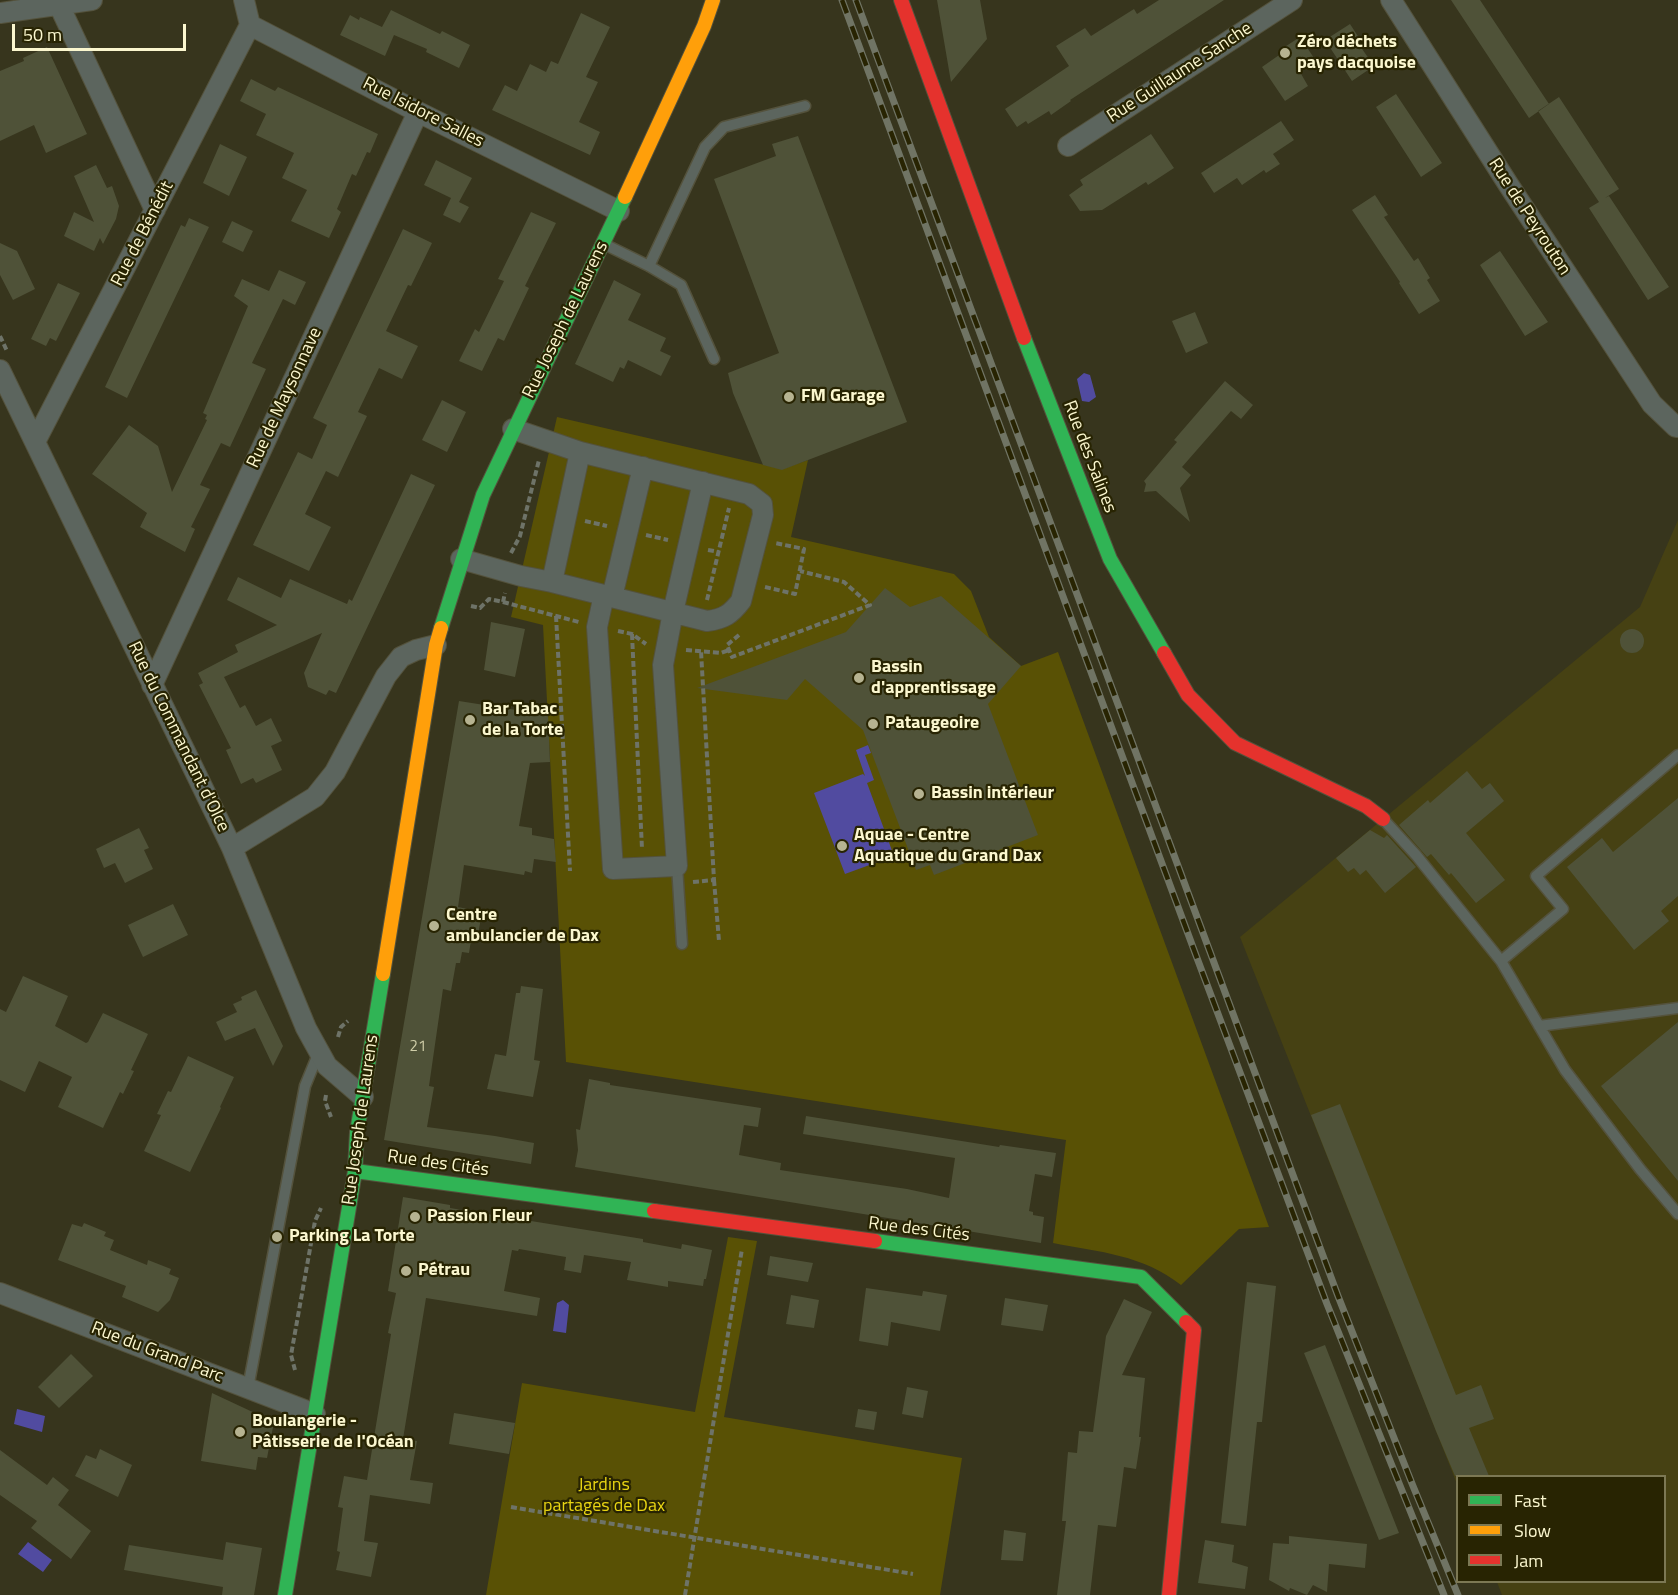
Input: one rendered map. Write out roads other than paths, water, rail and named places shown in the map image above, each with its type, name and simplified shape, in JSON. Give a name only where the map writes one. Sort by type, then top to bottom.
[{"type":"street","points":[[0,14],[92,0]]},
{"type":"street","points":[[244,0],[250,25]]},
{"type":"street","name":"Rue Joseph de Laurens","points":[[285,1595],[355,1171],[357,1132],[436,645],[461,559],[483,495],[620,211],[704,26],[713,0]]},
{"type":"street","name":"Rue des Salines","points":[[901,0],[1038,375],[1110,559],[1188,695],[1234,743],[1366,806],[1383,819]]},
{"type":"street","name":"Rue Guillaume Sanche","points":[[1068,146],[1292,0]]},
{"type":"street","name":"Rue de Peyrouton","points":[[1391,0],[1652,404],[1677,427]]},
{"type":"street","points":[[59,5],[154,210]]},
{"type":"street","name":"Rue Isidore Salles","points":[[250,25],[418,112],[620,211]]},
{"type":"street","name":"Rue de Bénédit","points":[[35,442],[250,25]]},
{"type":"street","name":"Rue de Maysonnave","points":[[153,685],[418,112]]},
{"type":"street","name":"Rue du Commandant d'Olce","points":[[0,370],[232,848],[306,1028],[327,1066],[363,1097]]},
{"type":"street","points":[[461,559],[521,576],[703,620],[720,620],[733,612],[741,601],[763,515],[762,504],[749,494],[580,452],[513,429]]},
{"type":"street","points":[[552,582],[580,452]]},
{"type":"street","points":[[643,467],[608,596],[597,627],[613,869],[677,867],[663,665],[703,482]]},
{"type":"street","points":[[232,848],[315,797],[335,772],[386,676],[401,657],[436,645]]},
{"type":"street","name":"Rue des Cités","points":[[355,1171],[1141,1277],[1194,1330],[1169,1595]]},
{"type":"street","name":"Rue du Grand Parc","points":[[0,1293],[315,1414]]},
{"type":"lane","points":[[649,266],[705,147],[724,127],[805,106]]},
{"type":"lane","points":[[604,244],[681,285],[714,359]]},
{"type":"lane","points":[[1501,962],[1563,909],[1536,876],[1678,755]]},
{"type":"lane","points":[[1383,819],[1416,855],[1501,962],[1565,1070],[1640,1169],[1678,1214]]},
{"type":"lane","points":[[677,867],[682,944]]},
{"type":"lane","points":[[1539,1026],[1678,1008]]},
{"type":"lane","points":[[248,1388],[305,1086],[319,1052]]},
{"type":"railway","points":[[842,0],[1327,1304],[1444,1595]]},
{"type":"railway","points":[[856,0],[1338,1296],[1458,1595]]},
{"type":"place","name":"Zéro déchets pays dacquoise","points":[[1285,53]]},
{"type":"place","name":"FM Garage","points":[[789,397]]},
{"type":"place","name":"Bassin d'apprentissage","points":[[859,678]]},
{"type":"place","name":"Bar Tabac de la Torte","points":[[470,720]]},
{"type":"place","name":"Pataugeoire","points":[[873,724]]},
{"type":"place","name":"Bassin intérieur","points":[[919,794]]},
{"type":"place","name":"Aquae - Centre Aquatique du Grand Dax","points":[[842,846]]},
{"type":"place","name":"Centre ambulancier de Dax","points":[[434,926]]},
{"type":"place","name":"Passion Fleur","points":[[415,1217]]},
{"type":"place","name":"Parking La Torte","points":[[277,1237]]},
{"type":"place","name":"Pétrau","points":[[406,1271]]},
{"type":"place","name":"Boulangerie - Pâtisserie de l'Océan","points":[[240,1432]]},
{"type":"park label","name":"Jardins partagés de Dax","points":[[604,1496]]}]
